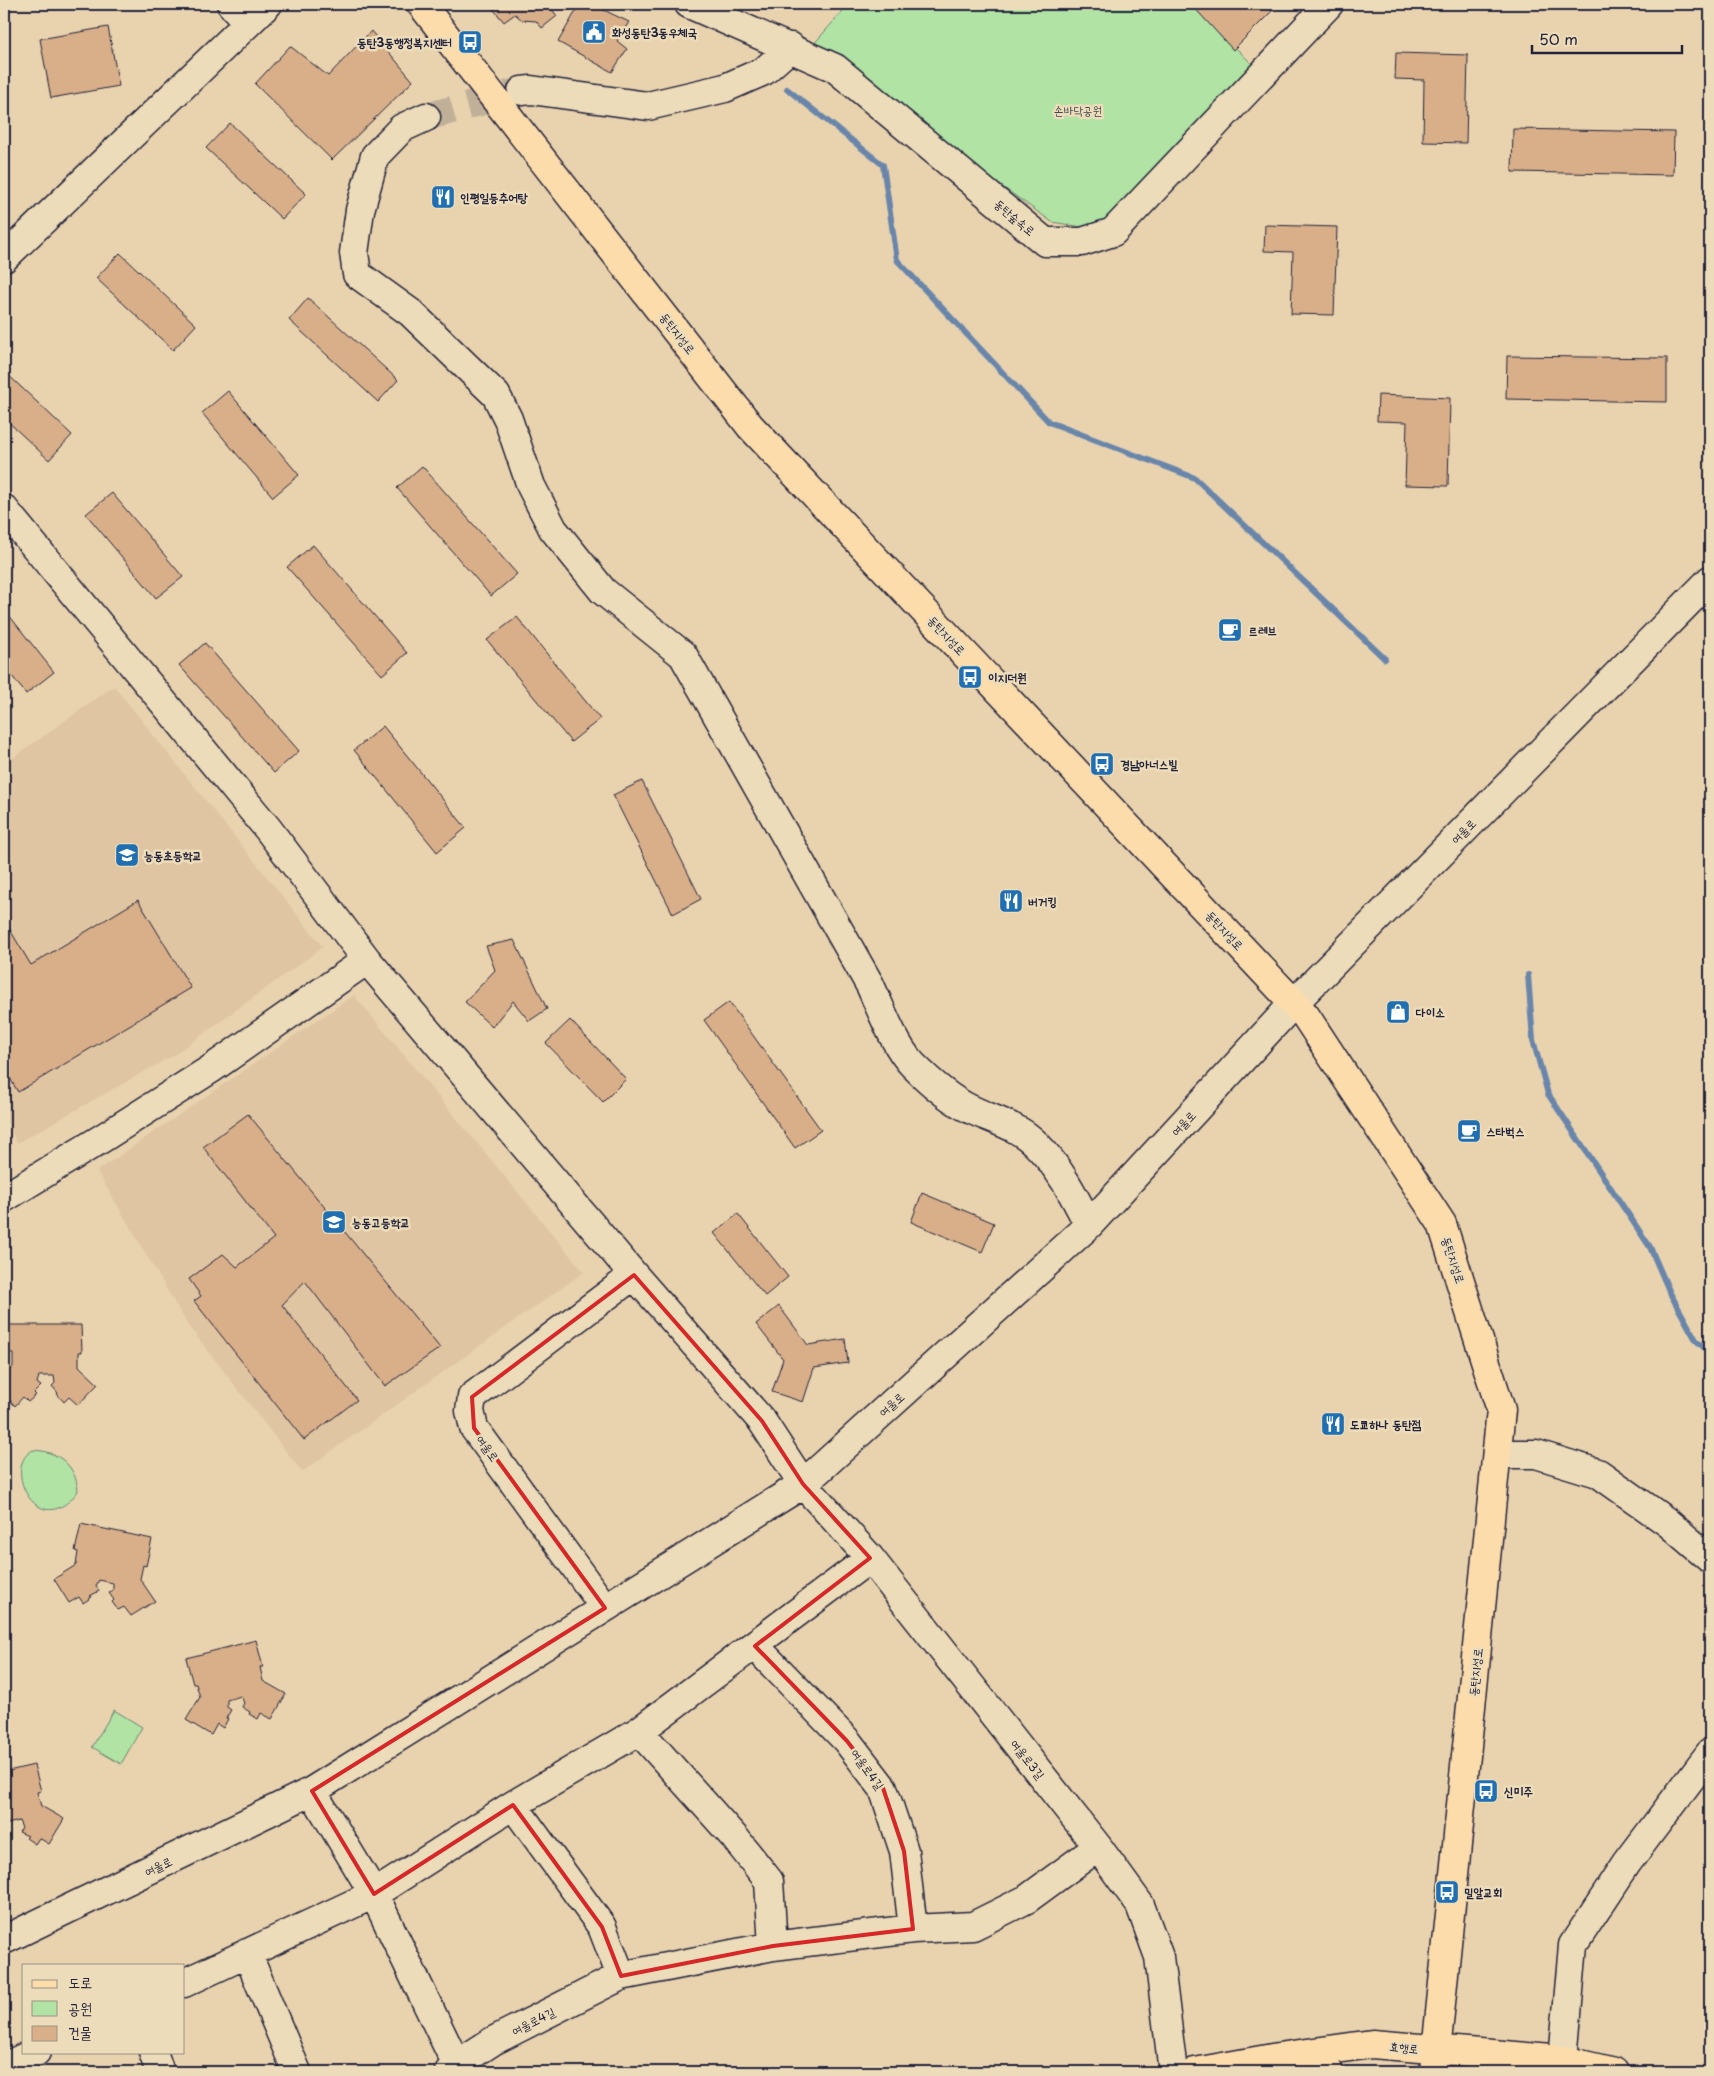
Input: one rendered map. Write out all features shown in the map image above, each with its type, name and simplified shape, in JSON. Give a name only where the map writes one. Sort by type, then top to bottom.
[{"type":"main road","name":"동탄지성로","points":[[421,4],[750,426],[1305,1015],[1442,1224],[1501,1410],[1435,2061]]},
{"type":"main road","name":"효행로","points":[[1195,2072],[1372,2044],[1435,2061],[1563,2060],[1614,2072]]},
{"type":"main road","points":[[1278,2058],[1329,2072]]},
{"type":"street","points":[[4,258],[240,13],[268,4]]},
{"type":"street","name":"동탄숲속로","points":[[689,4],[791,47],[835,68],[1045,242],[1082,242],[1113,232],[1329,4]]},
{"type":"street","points":[[522,91],[531,90],[648,106],[725,88],[764,71],[791,47]]},
{"type":"street","points":[[426,117],[402,128],[375,156],[360,210],[354,253],[357,274],[411,313],[496,395],[508,419],[531,486],[553,529],[603,591],[683,655],[870,985],[892,1032],[911,1064],[941,1091],[969,1109],[1005,1122],[1036,1144],[1064,1178],[1089,1225]]},
{"type":"street","name":"여울로3길","points":[[4,509],[268,830],[367,960],[634,1275],[762,1422],[803,1484],[870,1558],[1098,1847],[1140,1905],[1158,1958],[1173,2072]]},
{"type":"street","name":"여울로","points":[[4,1940],[312,1791],[803,1484],[1089,1225],[1294,1003],[1710,580]]},
{"type":"street","points":[[4,1198],[211,1069],[367,960]]},
{"type":"street","name":"여울로","points":[[605,1608],[474,1428],[470,1411],[472,1397],[634,1275]]},
{"type":"street","points":[[1497,1454],[1536,1454],[1598,1473],[1667,1522],[1710,1559]]},
{"type":"street","points":[[185,1983],[374,1894],[513,1805],[639,1731],[755,1646],[870,1558]]},
{"type":"street","name":"여울로4길","points":[[755,1646],[847,1740],[883,1788],[904,1851],[913,1928]]},
{"type":"street","points":[[639,1731],[735,1838],[769,1881],[773,1946]]},
{"type":"street","points":[[1563,2060],[1574,1945],[1627,1863],[1710,1753]]},
{"type":"street","points":[[312,1791],[374,1894],[455,2070]]},
{"type":"street","points":[[513,1805],[602,1927],[621,1976]]},
{"type":"street","name":"여울로4길","points":[[455,2070],[493,2041],[621,1976],[773,1946],[913,1928],[973,1926],[1027,1899],[1098,1847]]},
{"type":"street","points":[[248,1953],[297,2072]]},
{"type":"street","points":[[154,2054],[160,2072]]},
{"type":"highlighted area","points":[[634,1275],[762,1421],[803,1484],[870,1558],[755,1646],[847,1741],[883,1788],[904,1851],[913,1929],[773,1946],[621,1976],[602,1927],[513,1805],[374,1894],[312,1791],[605,1608],[474,1428],[472,1397]]},
{"type":"shaded area","name":"능동초등학교","points":[[114,686],[323,947],[174,1055],[17,1143],[4,1118],[4,764]]},
{"type":"shaded area","name":"능동고등학교","points":[[354,995],[584,1272],[302,1472],[187,1324],[97,1171]]},
{"type":"green space","name":"손바닥공원","points":[[849,4],[1192,4],[1256,68],[1113,232],[1052,222],[835,68],[812,46]]},
{"type":"green space","points":[[33,1450],[50,1453],[58,1457],[64,1461],[74,1474],[78,1491],[64,1505],[50,1510],[38,1506],[28,1497],[22,1484],[21,1471],[24,1459]]},
{"type":"green space","points":[[114,1710],[142,1727],[121,1764],[92,1747]]},
{"type":"building","points":[[489,4],[548,4],[557,16],[542,28],[536,21],[522,20],[515,14],[504,22]]},
{"type":"building","name":"화성동탄3동우체국","points":[[580,4],[591,4],[629,22],[617,41],[627,49],[612,72],[558,42]]},
{"type":"building","points":[[1191,4],[1279,4],[1233,50]]},
{"type":"building","points":[[108,27],[119,86],[51,98],[40,39]]},
{"type":"building","points":[[371,31],[413,81],[332,160],[255,84],[290,46],[328,76]]},
{"type":"building","points":[[1396,53],[1468,55],[1466,143],[1423,142],[1424,80],[1395,79]]},
{"type":"building","points":[[230,123],[306,194],[282,219],[206,148]]},
{"type":"building","points":[[1513,129],[1674,132],[1673,175],[1512,172]]},
{"type":"building","points":[[1265,225],[1337,227],[1334,315],[1291,314],[1293,252],[1264,251]]},
{"type":"building","points":[[120,253],[196,325],[173,350],[96,278]]},
{"type":"building","points":[[308,298],[398,380],[378,402],[289,320]]},
{"type":"building","points":[[1507,356],[1667,358],[1667,402],[1506,399]]},
{"type":"building","points":[[4,371],[72,435],[49,460],[4,418]]},
{"type":"building","points":[[228,391],[299,475],[273,497],[202,413]]},
{"type":"building","points":[[1378,395],[1450,398],[1448,486],[1405,485],[1407,422],[1377,421]]},
{"type":"building","points":[[422,466],[517,574],[491,596],[397,488]]},
{"type":"building","points":[[112,493],[183,577],[156,598],[86,514]]},
{"type":"building","points":[[313,545],[407,653],[382,675],[287,567]]},
{"type":"building","points":[[4,609],[54,672],[26,694],[4,666]]},
{"type":"building","points":[[517,617],[600,719],[571,742],[487,640]]},
{"type":"building","points":[[205,643],[299,751],[274,773],[179,665]]},
{"type":"building","points":[[383,726],[466,828],[437,852],[354,750]]},
{"type":"building","points":[[642,781],[701,899],[673,914],[613,795]]},
{"type":"building","points":[[138,900],[191,988],[18,1092],[4,1068],[4,920],[31,965]]},
{"type":"building","points":[[514,940],[547,1009],[529,1021],[513,1001],[492,1027],[465,1002],[495,970],[486,946]]},
{"type":"building","points":[[729,1002],[821,1130],[795,1148],[704,1020]]},
{"type":"building","points":[[570,1020],[626,1079],[603,1102],[546,1043]]},
{"type":"building","name":"능동고등학교","points":[[248,1114],[440,1348],[385,1386],[305,1281],[282,1305],[357,1400],[304,1440],[194,1301],[201,1296],[189,1279],[223,1254],[237,1267],[274,1238],[203,1147]]},
{"type":"building","points":[[922,1193],[994,1223],[982,1252],[911,1222]]},
{"type":"building","points":[[738,1214],[788,1277],[765,1296],[714,1233]]},
{"type":"building","points":[[779,1306],[808,1345],[845,1339],[848,1363],[814,1368],[803,1402],[772,1392],[783,1359],[756,1324]]},
{"type":"building","points":[[9,1325],[81,1325],[82,1352],[79,1352],[79,1366],[98,1384],[78,1405],[69,1397],[64,1402],[57,1394],[52,1386],[55,1383],[54,1376],[39,1376],[37,1383],[41,1386],[34,1393],[36,1395],[28,1402],[23,1397],[15,1406],[4,1394],[4,1376],[13,1367],[13,1353],[9,1353]]},
{"type":"building","points":[[81,1524],[152,1539],[146,1566],[143,1565],[140,1579],[155,1601],[131,1616],[124,1607],[118,1610],[112,1602],[114,1600],[109,1593],[113,1590],[113,1583],[99,1580],[96,1586],[99,1591],[90,1596],[92,1597],[83,1603],[79,1597],[69,1603],[54,1579],[76,1565],[78,1552],[75,1551]]},
{"type":"building","points":[[256,1640],[263,1667],[260,1667],[263,1681],[286,1694],[272,1719],[261,1713],[258,1719],[249,1714],[250,1712],[242,1707],[244,1703],[241,1696],[227,1700],[227,1707],[231,1710],[226,1718],[228,1719],[223,1728],[217,1724],[211,1735],[186,1720],[200,1697],[196,1684],[193,1684],[186,1658]]},
{"type":"building","points":[[34,1765],[41,1791],[37,1792],[41,1806],[64,1819],[49,1844],[39,1838],[35,1844],[26,1838],[28,1836],[19,1832],[22,1828],[19,1821],[4,1825],[4,1772]]},
{"type":"building","points":[[4,1825],[5,1832],[9,1835],[4,1848]]},
{"type":"waterway","points":[[787,89],[883,165],[897,260],[1049,422],[1195,478],[1385,659]]},
{"type":"waterway","points":[[1528,975],[1533,1040],[1548,1094],[1650,1247],[1670,1293],[1696,1340],[1710,1353]]},
{"type":"tunnel","points":[[426,117],[516,92]]},
{"type":"place","name":"화성동탄3동우체국","points":[[594,32]]},
{"type":"place","name":"동탄3동행정복지센터","points":[[470,42]]},
{"type":"place","name":"인평일등추어탕","points":[[443,197]]},
{"type":"place","name":"르레브","points":[[1230,630]]},
{"type":"place","name":"이지더원","points":[[970,677]]},
{"type":"place","name":"경남아너스빌","points":[[1102,764]]},
{"type":"place","name":"능동초등학교","points":[[127,855]]},
{"type":"place","name":"버거킹","points":[[1011,901]]},
{"type":"place","name":"다이소","points":[[1398,1012]]},
{"type":"place","name":"스타벅스","points":[[1469,1131]]},
{"type":"place","name":"능동고등학교","points":[[334,1222]]},
{"type":"place","name":"도쿄하나 동탄점","points":[[1333,1424]]},
{"type":"place","name":"신미주","points":[[1486,1791]]},
{"type":"place","name":"밀알교회","points":[[1447,1892]]}]
